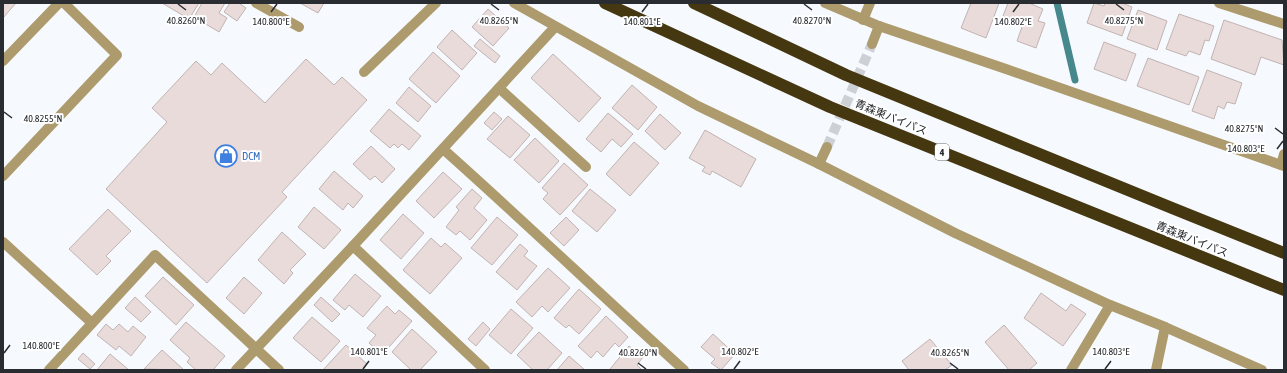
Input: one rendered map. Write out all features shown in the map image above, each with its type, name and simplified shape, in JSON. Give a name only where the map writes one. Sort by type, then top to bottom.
[{"type":"highway","name":"青森東バイパス","points":[[605,3],[830,107],[1284,290]]},
{"type":"highway","name":"青森東バイパス","points":[[694,3],[846,74],[1164,206],[1284,253]]},
{"type":"street","points":[[3,61],[59,3]]},
{"type":"street","points":[[3,176],[117,54],[64,3]]},
{"type":"street","points":[[256,3],[299,27]]},
{"type":"street","points":[[364,72],[436,3]]},
{"type":"street","points":[[514,3],[698,106],[819,164],[955,233],[1110,305],[1165,327],[1258,369]]},
{"type":"street","points":[[825,3],[879,26],[1282,165],[1284,154]]},
{"type":"street","points":[[863,20],[870,3]]},
{"type":"street","points":[[1219,3],[1284,24]]},
{"type":"street","points":[[872,44],[879,26]]},
{"type":"street","points":[[236,370],[354,246],[555,27]]},
{"type":"street","points":[[499,88],[586,168]]},
{"type":"street","points":[[819,164],[827,147]]},
{"type":"street","points":[[443,149],[516,214],[684,370]]},
{"type":"street","points":[[3,242],[92,323]]},
{"type":"street","points":[[354,246],[485,370]]},
{"type":"street","points":[[49,370],[155,255],[279,370]]},
{"type":"street","points":[[1071,370],[1110,305]]},
{"type":"street","points":[[1156,370],[1165,327]]},
{"type":"building","points":[[3,3],[16,3],[3,18]]},
{"type":"building","points":[[162,3],[199,3],[189,19]]},
{"type":"building","points":[[202,3],[225,3],[219,13],[227,18],[219,32],[194,17]]},
{"type":"building","points":[[230,3],[239,3],[246,8],[237,21],[224,12]]},
{"type":"building","points":[[300,3],[324,3],[318,13]]},
{"type":"building","points":[[971,3],[999,3],[986,38],[961,28]]},
{"type":"building","points":[[1008,3],[1029,3],[1043,9],[1038,21],[1045,23],[1036,48],[1017,41],[1023,24],[1003,16]]},
{"type":"building","points":[[1094,3],[1104,6],[1105,3],[1122,3],[1132,7],[1122,36],[1087,23]]},
{"type":"building","points":[[488,9],[509,28],[493,46],[472,27]]},
{"type":"building","points":[[1138,10],[1167,21],[1157,50],[1127,39]]},
{"type":"building","points":[[1179,14],[1214,26],[1209,41],[1205,40],[1200,55],[1189,51],[1186,56],[1166,49]]},
{"type":"building","points":[[1224,20],[1282,40],[1284,65],[1261,57],[1255,75],[1211,59]]},
{"type":"building","points":[[452,30],[477,53],[462,70],[437,47]]},
{"type":"building","points":[[480,39],[500,56],[495,63],[474,46]]},
{"type":"building","points":[[1104,42],[1136,54],[1126,81],[1094,69]]},
{"type":"building","points":[[433,52],[460,76],[436,103],[409,79]]},
{"type":"building","points":[[553,54],[601,98],[579,122],[531,78]]},
{"type":"building","points":[[1148,58],[1199,77],[1189,105],[1137,86]]},
{"type":"building","name":"DCM","points":[[306,59],[334,85],[342,77],[367,100],[282,192],[287,197],[207,283],[106,189],[167,122],[152,108],[196,61],[211,75],[222,63],[265,103]]},
{"type":"building","points":[[1207,70],[1242,83],[1235,104],[1227,102],[1224,109],[1218,106],[1214,119],[1192,111]]},
{"type":"building","points":[[632,85],[657,107],[638,130],[612,108]]},
{"type":"building","points":[[409,87],[431,106],[418,122],[396,103]]},
{"type":"building","points":[[389,109],[421,136],[409,150],[402,144],[398,148],[394,144],[390,148],[370,131]]},
{"type":"building","points":[[494,112],[502,119],[492,130],[484,123]]},
{"type":"building","points":[[608,113],[633,134],[621,147],[612,139],[601,152],[586,139]]},
{"type":"building","points":[[660,114],[681,133],[665,150],[645,131]]},
{"type":"building","points":[[508,116],[530,135],[510,158],[487,139]]},
{"type":"building","points":[[705,130],[756,159],[741,187],[712,171],[710,175],[702,171],[705,167],[689,158]]},
{"type":"building","points":[[535,138],[559,161],[539,183],[514,160]]},
{"type":"building","points":[[634,142],[659,163],[630,196],[606,174]]},
{"type":"building","points":[[371,146],[395,169],[382,183],[375,176],[370,180],[353,164]]},
{"type":"building","points":[[564,163],[588,185],[560,215],[543,199],[548,193],[542,188]]},
{"type":"building","points":[[334,171],[363,196],[353,208],[348,203],[343,210],[319,189]]},
{"type":"building","points":[[443,172],[462,189],[434,218],[416,201]]},
{"type":"building","points":[[472,189],[482,198],[474,208],[487,220],[470,240],[460,231],[456,235],[446,227],[459,210],[456,207]]},
{"type":"building","points":[[590,189],[616,210],[597,232],[572,211]]},
{"type":"building","points":[[314,207],[341,230],[324,249],[298,227]]},
{"type":"building","points":[[108,209],[131,231],[106,256],[111,261],[97,275],[69,249]]},
{"type":"building","points":[[403,214],[424,233],[401,259],[380,240]]},
{"type":"building","points":[[497,217],[518,235],[492,265],[471,248]]},
{"type":"building","points":[[566,217],[579,230],[564,246],[550,233]]},
{"type":"building","points":[[282,232],[306,254],[290,270],[293,273],[284,284],[258,260]]},
{"type":"building","points":[[431,238],[441,247],[445,243],[462,258],[430,294],[403,270]]},
{"type":"building","points":[[520,244],[528,251],[524,256],[537,266],[517,290],[496,272]]},
{"type":"building","points":[[548,268],[570,288],[548,312],[542,306],[532,317],[516,302]]},
{"type":"building","points":[[355,274],[381,296],[363,317],[349,305],[345,310],[333,300]]},
{"type":"building","points":[[163,277],[194,305],[176,325],[145,296]]},
{"type":"building","points":[[244,277],[262,293],[244,314],[226,298]]},
{"type":"building","points":[[579,289],[601,309],[579,334],[569,325],[566,328],[554,318]]},
{"type":"building","points":[[1041,293],[1066,311],[1071,304],[1086,314],[1063,346],[1024,318]]},
{"type":"building","points":[[135,297],[151,312],[141,322],[125,308]]},
{"type":"building","points":[[321,297],[340,314],[332,322],[314,305]]},
{"type":"building","points":[[387,306],[395,314],[399,310],[412,321],[382,355],[369,343],[376,335],[367,328]]},
{"type":"building","points":[[511,309],[533,328],[511,354],[489,335]]},
{"type":"building","points":[[606,316],[628,337],[619,347],[615,343],[603,357],[597,351],[591,358],[578,346]]},
{"type":"building","points":[[312,317],[340,341],[321,362],[293,338]]},
{"type":"building","points":[[186,322],[225,356],[213,370],[196,370],[187,362],[190,358],[170,340]]},
{"type":"building","points":[[483,322],[490,329],[476,346],[468,339]]},
{"type":"building","points":[[106,324],[113,330],[119,324],[128,332],[133,326],[146,337],[131,356],[119,346],[116,350],[97,335]]},
{"type":"building","points":[[1004,325],[1037,363],[1029,370],[1009,370],[985,342]]},
{"type":"building","points":[[412,329],[437,352],[420,370],[411,370],[392,352]]},
{"type":"building","points":[[539,332],[562,353],[547,370],[533,370],[517,355]]},
{"type":"building","points":[[713,334],[735,354],[721,370],[711,363],[715,359],[701,347]]},
{"type":"building","points":[[930,339],[952,365],[945,370],[909,370],[902,361]]},
{"type":"building","points":[[346,345],[367,364],[362,370],[323,370]]},
{"type":"building","points":[[629,346],[643,357],[637,365],[641,369],[611,370],[610,369]]},
{"type":"building","points":[[162,350],[184,370],[144,369]]},
{"type":"building","points":[[83,353],[95,364],[90,369],[78,359]]},
{"type":"building","points":[[110,354],[129,370],[97,370]]},
{"type":"building","points":[[569,356],[585,370],[557,370]]},
{"type":"waterway","points":[[1057,3],[1075,80]]},
{"type":"tunnel","points":[[827,147],[872,44]]},
{"type":"place","name":"DCM","points":[[226,156]]}]
